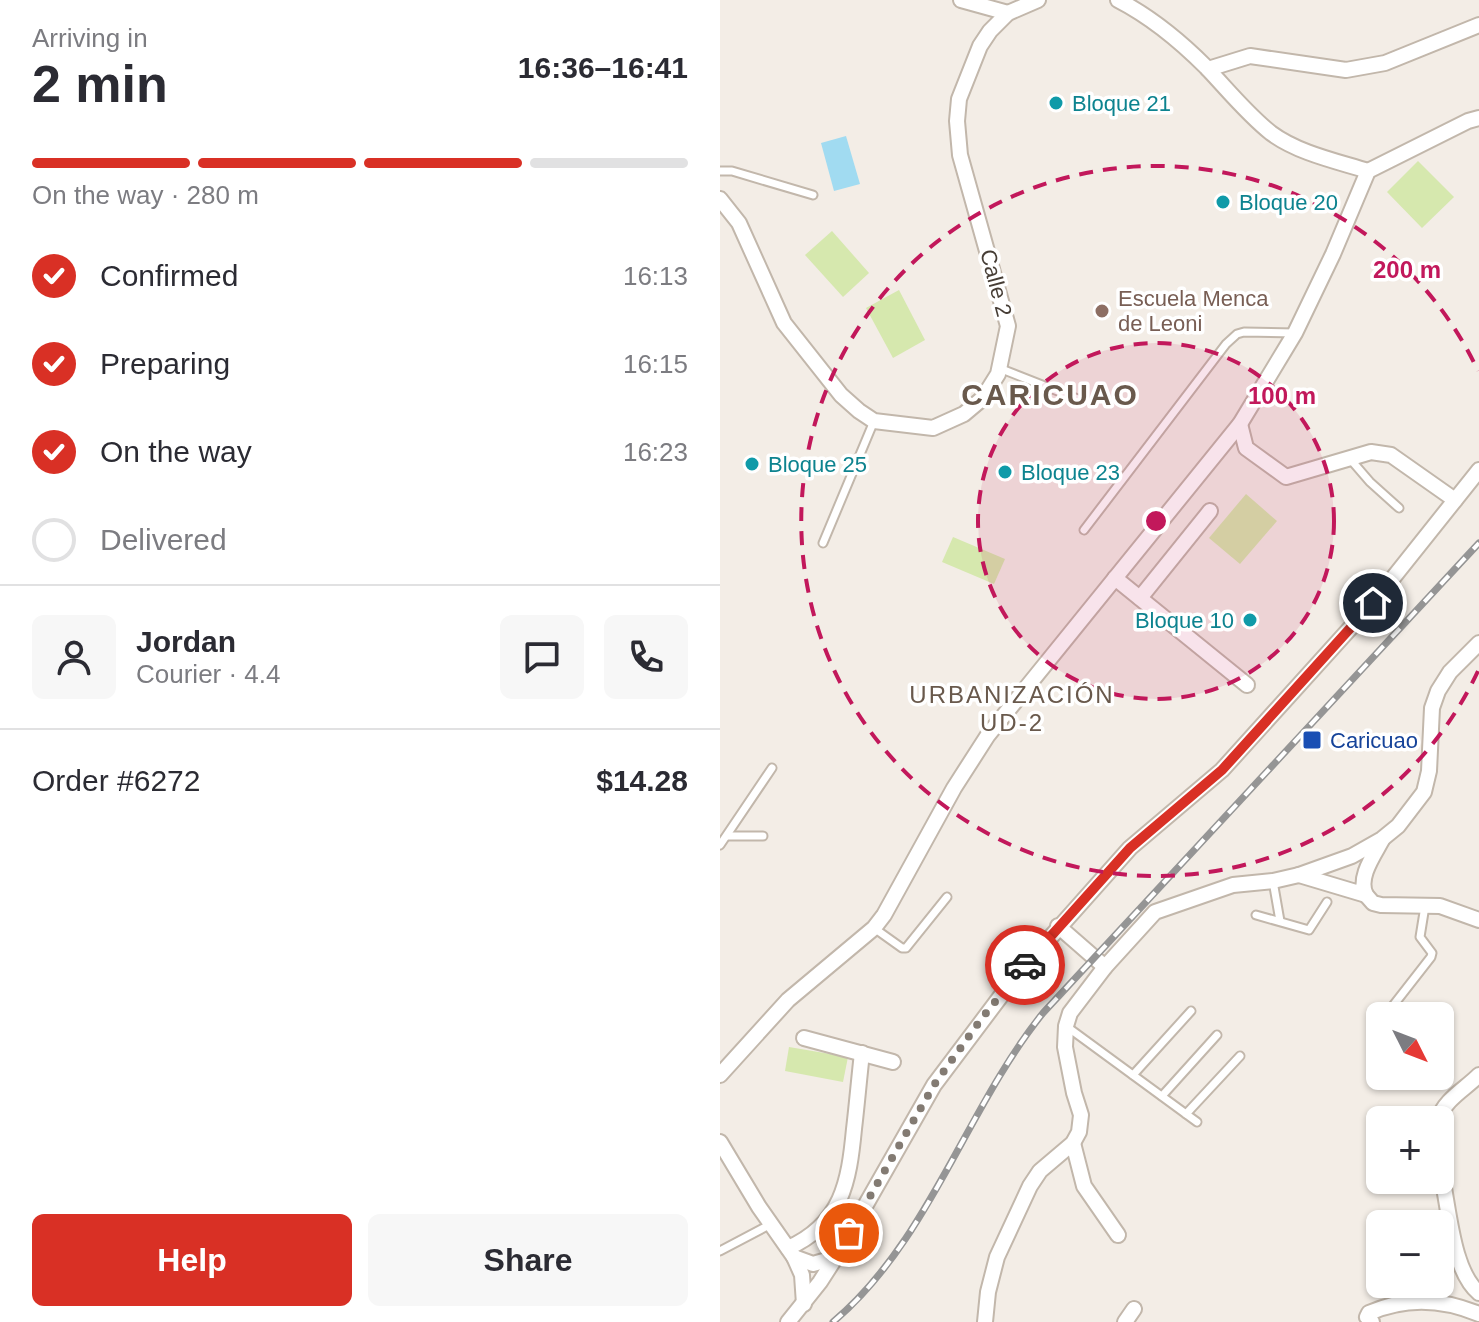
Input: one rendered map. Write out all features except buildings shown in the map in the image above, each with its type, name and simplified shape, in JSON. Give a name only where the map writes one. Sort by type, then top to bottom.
[{"type":"street","points":[[961,0],[1008,13]]},
{"type":"street","name":"Calle 2","points":[[874,421],[933,428],[964,414],[983,398],[999,368],[1008,326],[960,155],[959,99],[980,46],[1008,13],[1038,0]]},
{"type":"street","points":[[1118,0],[1142,12],[1208,69],[1247,112],[1273,134],[1306,151],[1368,171]]},
{"type":"street","points":[[1208,69],[1250,56],[1346,70],[1385,63],[1479,25]]},
{"type":"street","points":[[720,1075],[788,1000],[874,928],[988,735],[1240,424],[1295,333],[1368,171],[1479,118]]},
{"type":"street","points":[[720,199],[739,223],[784,323],[841,395],[874,421]]},
{"type":"street","points":[[1240,424],[1246,448],[1286,477],[1371,452],[1391,455],[1455,500]]},
{"type":"street","points":[[788,1322],[836,1257],[950,1060],[1058,926],[1130,848],[1222,770],[1373,603],[1479,470]]},
{"type":"street","points":[[1140,598],[1210,511]]},
{"type":"street","points":[[1115,578],[1247,685]]},
{"type":"street","points":[[985,1322],[988,1292],[997,1257],[1030,1186],[1040,1171],[1073,1143],[1079,1132],[1081,1115],[1066,1060],[1066,1026],[1070,1013],[1105,967],[1155,912],[1233,885],[1299,875],[1352,856],[1382,839],[1409,813],[1424,792],[1429,771],[1432,708],[1438,691],[1450,672],[1479,643]]},
{"type":"street","points":[[1382,839],[1364,879],[1363,889],[1373,903],[1452,909],[1479,920]]},
{"type":"street","points":[[1299,875],[1366,895]]},
{"type":"street","points":[[1058,926],[1105,967]]},
{"type":"street","points":[[804,1038],[893,1062]]},
{"type":"street","points":[[791,1252],[823,1226],[842,1197],[850,1172],[862,1053]]},
{"type":"street","points":[[1444,1106],[1479,1075]]},
{"type":"street","points":[[720,1142],[791,1252],[802,1275],[804,1304]]},
{"type":"street","points":[[1073,1143],[1084,1186],[1118,1235]]},
{"type":"street","points":[[1446,1194],[1462,1269],[1479,1293]]},
{"type":"street","points":[[791,1252],[813,1264],[836,1257]]},
{"type":"street","points":[[1372,1322],[1367,1317],[1369,1313],[1405,1302],[1453,1303],[1479,1314]]},
{"type":"street","points":[[1125,1322],[1134,1309]]},
{"type":"lane","points":[[720,171],[732,171],[813,195]]},
{"type":"lane","points":[[1084,530],[1226,344],[1244,332],[1295,333]]},
{"type":"lane","points":[[999,368],[1078,399]]},
{"type":"lane","points":[[823,543],[874,421]]},
{"type":"lane","points":[[1351,460],[1399,508]]},
{"type":"lane","points":[[720,845],[772,768]]},
{"type":"lane","points":[[728,836],[763,836]]},
{"type":"lane","points":[[1273,881],[1280,921]]},
{"type":"lane","points":[[874,928],[906,948],[947,897]]},
{"type":"lane","points":[[1256,915],[1309,930],[1327,902]]},
{"type":"lane","points":[[1396,1002],[1431,957],[1432,953],[1420,937],[1425,906]]},
{"type":"lane","points":[[1133,1075],[1191,1011]]},
{"type":"lane","points":[[1066,1026],[1197,1122]]},
{"type":"lane","points":[[1162,1096],[1217,1035]]},
{"type":"lane","points":[[1186,1114],[1240,1056]]},
{"type":"lane","points":[[720,1251],[771,1224]]},
{"type":"green space","points":[[1418,161],[1454,197],[1422,228],[1387,192]]},
{"type":"green space","points":[[832,231],[869,273],[843,297],[805,255]]},
{"type":"green space","points":[[899,290],[925,340],[893,358],[866,308]]},
{"type":"green space","points":[[1246,494],[1277,521],[1240,564],[1209,538]]},
{"type":"green space","points":[[953,537],[1005,559],[994,584],[942,562]]},
{"type":"green space","points":[[789,1047],[848,1057],[843,1082],[785,1071]]},
{"type":"water","points":[[846,136],[860,184],[834,191],[821,143]]},
{"type":"railway","points":[[833,1322],[867,1289],[896,1253],[922,1214],[991,1091],[1043,1013],[1479,543]]},
{"type":"way so far","points":[[849,1233],[950,1060],[1025,965]]},
{"type":"place","name":"Bloque 21","points":[[1056,103]]},
{"type":"place","name":"Bloque 20","points":[[1223,202]]},
{"type":"place","name":"Escuela Menca de Leoni","points":[[1102,311]]},
{"type":"place","name":"Bloque 25","points":[[752,464]]},
{"type":"place","name":"Bloque 23","points":[[1005,472]]},
{"type":"place","name":"Bloque 10","points":[[1250,620]]},
{"type":"place","name":"Caricuao","points":[[1312,740]]},
{"type":"district","name":"CARICUAO","points":[[1050,394]]},
{"type":"district","name":"URBANIZACIÓN UD-2","points":[[1012,708]]},
{"type":"route","points":[[1025,965],[1130,848],[1222,770],[1373,603]]}]
